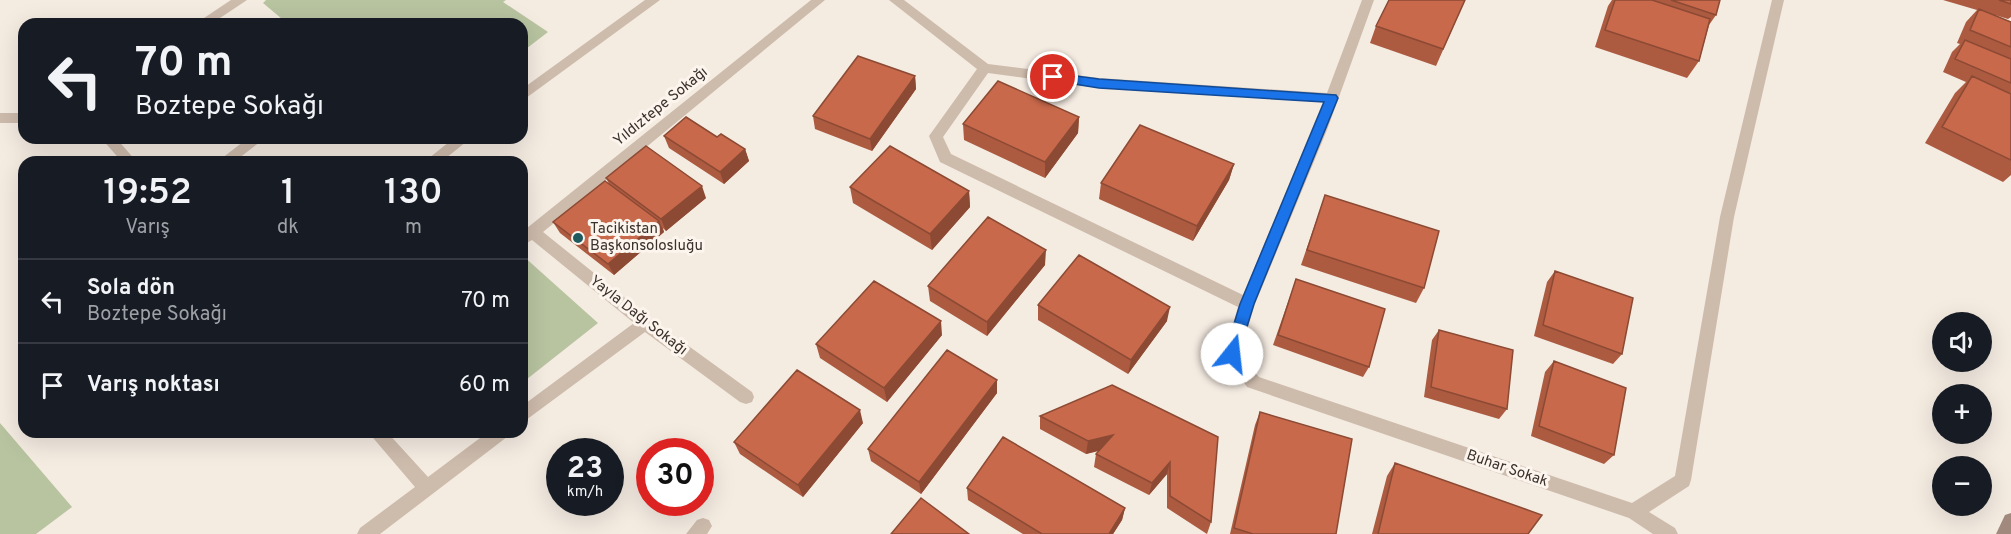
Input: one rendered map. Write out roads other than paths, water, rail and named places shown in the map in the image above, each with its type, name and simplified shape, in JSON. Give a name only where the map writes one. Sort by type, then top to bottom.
[{"type":"street","points":[[211,18],[241,0]]},
{"type":"street","points":[[528,92],[654,0]]},
{"type":"street","name":"Yıldıztepe Sokağı","points":[[528,235],[819,0]]},
{"type":"street","points":[[895,0],[985,68],[1099,83],[1332,98]]},
{"type":"street","name":"Buhar Sokak","points":[[1368,0],[1332,98],[1247,304],[1232,354],[1253,382],[1634,512]]},
{"type":"street","points":[[1669,534],[1634,512],[1683,480],[1727,217],[1778,0]]},
{"type":"street","points":[[985,68],[936,136],[945,158],[1247,304]]},
{"type":"street","points":[[0,118],[18,118]]},
{"type":"street","points":[[114,144],[124,156]]},
{"type":"street","points":[[232,156],[250,144]]},
{"type":"street","points":[[439,156],[456,144]]},
{"type":"street","name":"Yayla Dağı Sokağı","points":[[528,237],[746,397]]},
{"type":"street","points":[[528,411],[645,323]]},
{"type":"street","points":[[381,438],[427,488]]},
{"type":"street","points":[[366,534],[493,438]]},
{"type":"street","points":[[2005,534],[2011,521]]},
{"type":"place","name":"Tacikistan Başkonsolosluğu","points":[[578,238]]}]
